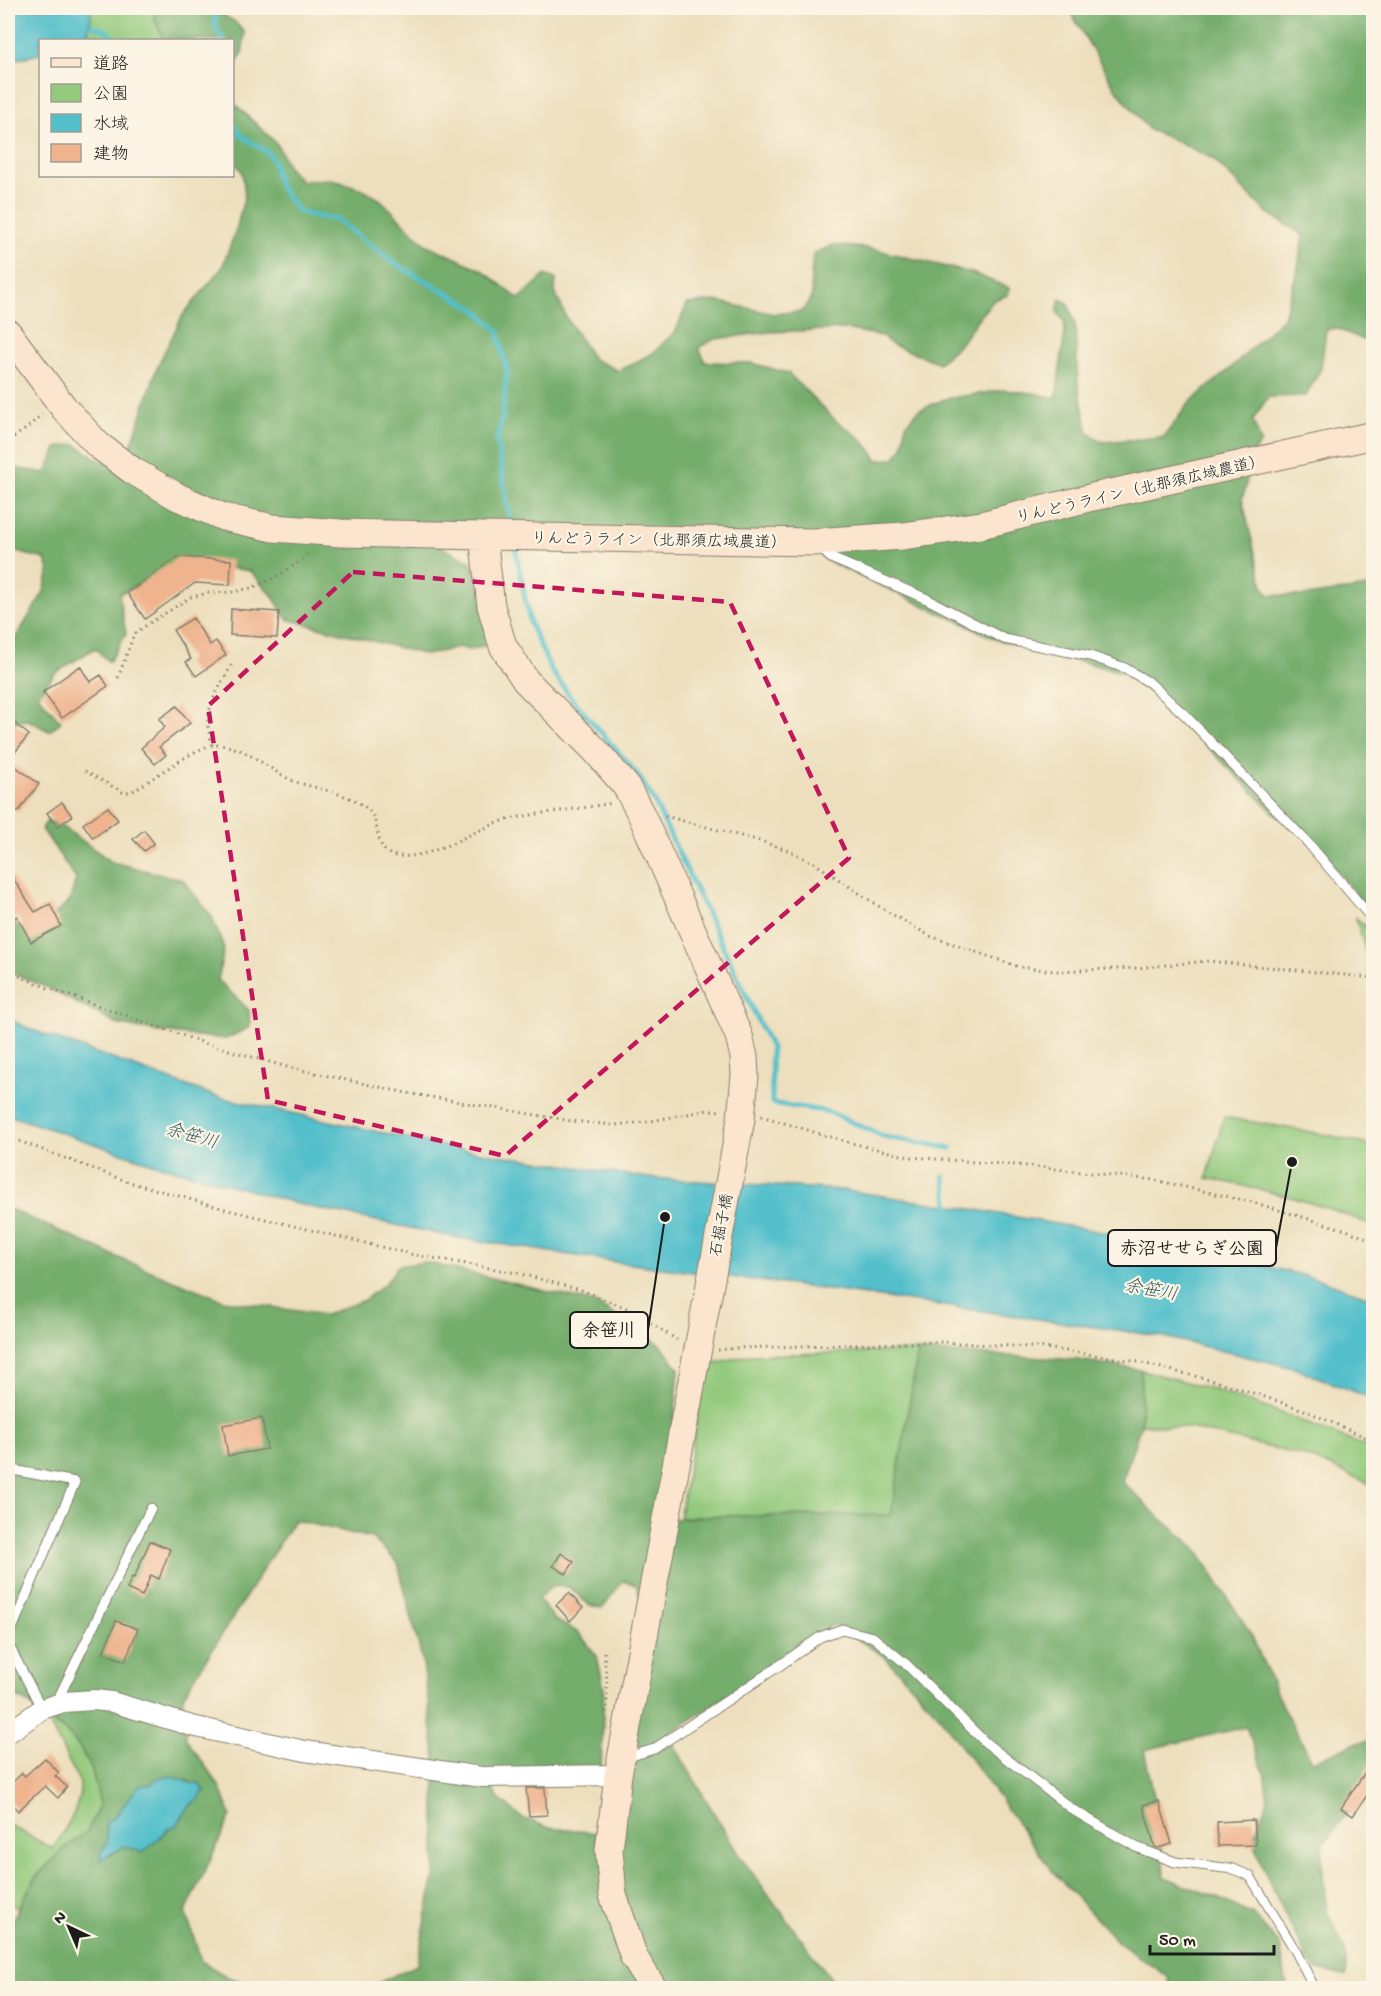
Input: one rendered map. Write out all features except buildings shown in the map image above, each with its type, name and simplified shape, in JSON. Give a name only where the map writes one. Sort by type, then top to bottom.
[{"type":"street","name":"りんどうライン（北那須広域農道）","points":[[8,333],[57,399],[98,445],[133,471],[178,497],[223,517],[273,528],[483,537],[814,542],[903,536],[981,525],[1093,497],[1374,435]]},
{"type":"street","name":"石掘子橋","points":[[483,537],[491,606],[503,646],[526,681],[595,750],[626,786],[731,1016],[744,1057],[745,1075],[741,1116],[620,1767],[609,1850],[613,1894],[634,1957],[653,1989]]},
{"type":"street","points":[[8,1733],[49,1707],[64,1702],[94,1700],[112,1702],[192,1726],[305,1751],[481,1777],[620,1767]]},
{"type":"lane","points":[[814,542],[831,558],[927,599],[1004,639],[1090,656],[1125,668],[1150,683],[1186,716],[1309,844],[1374,921]]},
{"type":"lane","points":[[8,1469],[75,1482],[8,1638]]},
{"type":"lane","points":[[8,1644],[49,1707],[151,1508]]},
{"type":"lane","points":[[620,1767],[654,1749],[820,1636],[842,1629],[873,1637],[906,1664],[986,1743],[1073,1810],[1137,1847],[1156,1855],[1175,1862],[1233,1869],[1250,1876],[1295,1950],[1312,1985]]},
{"type":"path","points":[[8,437],[12,438],[26,429],[57,399]]},
{"type":"path","points":[[118,678],[134,634],[191,597],[208,593],[234,592],[276,578],[301,561],[314,546],[320,531]]},
{"type":"path","points":[[212,745],[208,717],[232,664]]},
{"type":"path","points":[[86,771],[124,793],[135,790],[197,751],[212,745],[233,748],[247,753],[293,781],[357,801],[372,814],[380,844],[393,856],[405,857],[455,842],[500,822],[516,818],[636,804],[787,850],[814,863],[883,909],[930,936],[1020,967],[1055,971],[1136,968],[1208,961],[1374,978]]},
{"type":"path","points":[[8,971],[48,988],[201,1042],[287,1067],[407,1093],[572,1121],[614,1125],[646,1122],[708,1110],[768,1118],[847,1142],[910,1157],[1029,1166],[1154,1180],[1252,1202],[1346,1230],[1374,1241]]},
{"type":"path","points":[[8,1137],[129,1182],[232,1211],[410,1254],[517,1273],[581,1290],[629,1309],[698,1342],[737,1348],[942,1342],[1046,1348],[1134,1361],[1226,1383],[1304,1410],[1374,1441]]},
{"type":"highlighted area","points":[[353,572],[730,602],[849,858],[505,1156],[268,1100],[208,706]]},
{"type":"green space","points":[[89,8],[158,8],[154,18],[164,39],[86,39],[91,17]]},
{"type":"green space","points":[[158,8],[224,8],[222,14],[235,22],[245,33],[242,54],[234,67],[234,39],[164,39],[154,18]]},
{"type":"green space","points":[[1068,8],[1373,8],[1373,344],[1336,328],[1326,330],[1321,368],[1306,396],[1268,397],[1253,420],[1261,443],[1250,456],[1242,499],[1263,586],[1269,595],[1307,596],[1373,586],[1373,915],[1307,835],[1277,816],[1156,696],[1125,673],[998,640],[826,560],[801,537],[437,545],[471,562],[480,591],[489,644],[470,650],[458,647],[427,655],[287,619],[272,595],[250,571],[206,564],[171,569],[119,594],[126,634],[109,662],[95,648],[55,673],[38,695],[61,722],[49,731],[28,720],[8,723],[8,650],[44,592],[49,570],[45,559],[8,550],[8,467],[46,473],[57,448],[75,444],[99,460],[116,465],[130,449],[158,365],[183,315],[222,268],[237,227],[245,194],[242,172],[234,160],[234,103],[277,144],[288,167],[301,181],[330,179],[360,188],[381,200],[425,244],[482,270],[519,299],[545,275],[556,279],[555,292],[567,319],[593,359],[619,371],[653,353],[676,331],[687,304],[716,301],[774,314],[803,311],[812,296],[813,254],[833,245],[873,249],[975,274],[1009,288],[1008,295],[994,300],[961,343],[939,363],[891,344],[882,336],[845,329],[770,332],[715,339],[699,347],[705,362],[751,363],[788,373],[836,421],[862,439],[878,460],[894,459],[903,447],[906,424],[919,410],[945,399],[1004,390],[1056,398],[1065,331],[1064,321],[1057,312],[1060,299],[1068,303],[1075,324],[1078,384],[1088,433],[1103,442],[1164,437],[1189,403],[1232,367],[1284,317],[1298,268],[1303,235],[1266,212],[1213,159],[1149,130],[1115,88]]},
{"type":"green space","points":[[47,821],[63,827],[112,862],[183,880],[212,917],[224,948],[218,980],[249,1010],[250,1027],[226,1039],[152,1031],[116,1024],[48,988],[8,971],[8,919],[24,931],[48,921],[70,900],[76,879],[42,829]]},
{"type":"green space","points":[[1356,918],[1373,933],[1373,972],[1368,972],[1368,960]]},
{"type":"green space","points":[[1224,1117],[1328,1135],[1373,1146],[1373,1226],[1312,1203],[1207,1178]]},
{"type":"green space","points":[[8,1208],[121,1259],[223,1300],[325,1315],[364,1300],[386,1283],[398,1266],[425,1262],[595,1303],[663,1347],[679,1369],[670,1466],[659,1520],[713,1516],[891,1515],[918,1351],[1078,1360],[1141,1370],[1141,1424],[1122,1482],[1195,1547],[1251,1634],[1282,1706],[1313,1762],[1352,1744],[1373,1740],[1373,1773],[1357,1800],[1323,1844],[1322,1863],[1327,1912],[1346,1952],[1346,1976],[1318,1970],[1308,1961],[1271,1886],[1253,1840],[1268,1798],[1264,1772],[1246,1727],[1144,1750],[1160,1825],[1164,1878],[1214,1896],[1253,1915],[1280,1945],[1287,1988],[1171,1988],[1168,1977],[1119,1943],[1053,1872],[938,1714],[885,1657],[834,1624],[668,1735],[738,1854],[838,1988],[367,1988],[417,1965],[435,1872],[435,1754],[423,1663],[398,1563],[372,1538],[294,1520],[183,1696],[186,1739],[218,1784],[231,1815],[186,1912],[201,1961],[227,1977],[266,1988],[8,1988],[8,1928],[35,1878],[64,1848],[87,1832],[100,1804],[92,1770],[80,1748],[67,1732],[42,1715],[35,1707],[17,1697],[8,1696]],"holes":[[[623,1581],[636,1585],[650,1628],[616,1835],[550,1828],[522,1818],[500,1800],[492,1788],[493,1773],[601,1770],[604,1688],[597,1656],[578,1632],[555,1620],[538,1599],[552,1586],[569,1587],[589,1605],[602,1608]],[[170,1777],[188,1781],[205,1791],[189,1807],[176,1826],[171,1826],[160,1836],[134,1848],[125,1846],[110,1856],[100,1855],[107,1842],[107,1833],[111,1823],[124,1805],[141,1790]]]},
{"type":"green space","points":[[918,1351],[891,1515],[713,1516],[679,1519],[707,1365],[749,1355]]},
{"type":"green space","points":[[1141,1370],[1208,1388],[1276,1411],[1366,1447],[1373,1451],[1373,1485],[1308,1457],[1190,1428],[1141,1424]]},
{"type":"green space","points":[[47,1719],[67,1732],[80,1748],[92,1770],[100,1804],[87,1832],[65,1848],[35,1878],[18,1909],[8,1902],[8,1824],[53,1849],[76,1809],[80,1792],[80,1783]]},
{"type":"water","points":[[8,8],[89,8],[91,17],[86,39],[39,39],[39,54],[8,61]]},
{"type":"water","points":[[8,1019],[32,1030],[218,1097],[453,1148],[648,1178],[843,1190],[971,1209],[1171,1244],[1315,1278],[1373,1298],[1373,1399],[1294,1368],[1160,1336],[616,1262],[453,1237],[306,1206],[155,1164],[8,1115]]},
{"type":"water","points":[[169,1776],[199,1784],[205,1791],[189,1807],[176,1826],[171,1827],[143,1853],[125,1846],[100,1860],[100,1855],[107,1842],[106,1822],[115,1817],[137,1788]]},
{"type":"waterway","points":[[217,8],[216,25],[223,39]]},
{"type":"waterway","points":[[92,25],[107,31],[116,39]]},
{"type":"waterway","points":[[234,126],[242,136],[267,152],[273,161],[279,186],[296,209],[308,215],[336,219],[394,263],[477,310],[498,331],[507,372],[497,441],[511,528]]},
{"type":"waterway","points":[[515,546],[530,624],[551,670],[572,699],[638,775],[654,801],[771,1048],[772,1103],[829,1112],[885,1137],[951,1148]]},
{"type":"waterway","points":[[944,1176],[950,1213]]},
{"type":"place","name":"赤沼せせらぎ公園","points":[[1292,1162]]},
{"type":"place","name":"余笹川","points":[[665,1217]]}]
